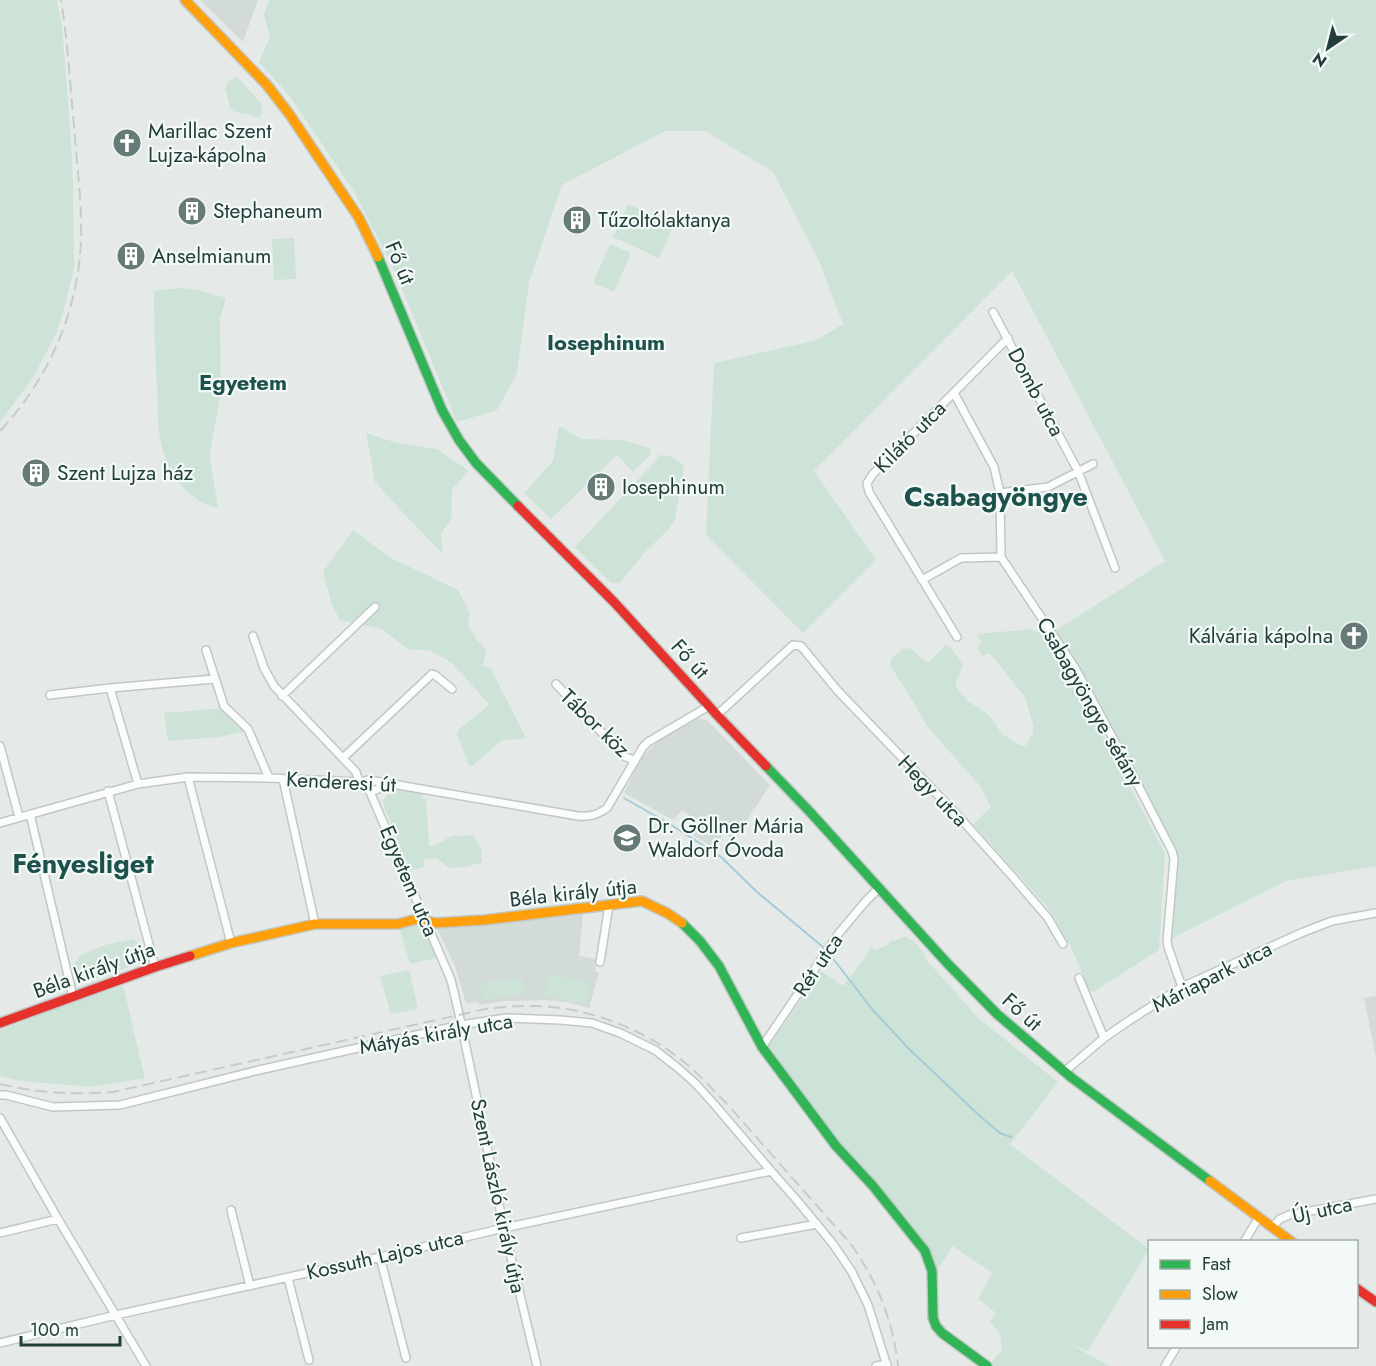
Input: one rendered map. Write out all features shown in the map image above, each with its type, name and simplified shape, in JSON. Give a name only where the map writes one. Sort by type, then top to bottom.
[{"type":"main road","name":"Fő út","points":[[185,0],[267,85],[290,115],[359,218],[380,262],[442,410],[459,440],[494,483],[614,602],[717,716],[779,779],[948,964],[997,1014],[1064,1072],[1289,1240]]},
{"type":"main road","name":"Béla király útja","points":[[0,1023],[155,967],[231,943],[315,924],[398,924],[417,919],[436,923],[484,920],[642,901],[687,927],[697,936],[724,975],[762,1047],[836,1146],[873,1186],[925,1251],[932,1271],[933,1318],[936,1326],[942,1333],[987,1366]]},
{"type":"main road","points":[[1358,1289],[1376,1302]]},
{"type":"street","name":"Domb utca","points":[[993,312],[1078,471],[1115,568]]},
{"type":"street","name":"Kilátó utca","points":[[957,637],[869,492],[867,483],[873,474],[1008,338]]},
{"type":"street","points":[[922,580],[962,558],[1001,556],[1000,493],[994,467],[954,393]]},
{"type":"street","points":[[1000,493],[1048,487],[1093,464]]},
{"type":"street","name":"Csabagyöngye sétány","points":[[1001,556],[1075,668],[1172,851],[1167,941],[1182,987]]},
{"type":"street","points":[[282,696],[375,607]]},
{"type":"street","name":"Egyetem utca","points":[[254,636],[264,668],[274,686],[356,771],[358,782],[370,792],[451,980],[461,1025]]},
{"type":"street","name":"Hegy utca","points":[[717,716],[793,645],[801,646],[837,690],[961,819],[1011,875],[1044,913],[1063,944]]},
{"type":"street","points":[[206,650],[224,706],[248,729],[268,778]]},
{"type":"street","points":[[343,758],[432,674],[452,689]]},
{"type":"street","points":[[50,695],[214,679]]},
{"type":"street","name":"Tábor köz","points":[[556,684],[624,756],[635,761]]},
{"type":"street","points":[[110,688],[138,784]]},
{"type":"street","name":"Kenderesi út","points":[[0,823],[138,784],[188,777],[358,782],[369,780],[589,817],[607,808],[648,742],[709,706]]},
{"type":"street","points":[[0,746],[19,817]]},
{"type":"street","points":[[188,777],[231,943]]},
{"type":"street","points":[[283,779],[315,924]]},
{"type":"street","points":[[370,792],[386,782]]},
{"type":"street","points":[[108,792],[155,967]]},
{"type":"street","points":[[30,814],[73,997]]},
{"type":"street","name":"Rét utca","points":[[762,1047],[839,933],[879,888]]},
{"type":"street","points":[[600,962],[609,905]]},
{"type":"street","name":"Máriapark utca","points":[[1064,1072],[1104,1038],[1182,987],[1332,921],[1376,913]]},
{"type":"street","points":[[1079,978],[1104,1038]]},
{"type":"street","name":"Mátyás király utca","points":[[0,1095],[53,1107],[120,1105],[308,1058],[461,1025],[506,1018],[592,1023],[620,1033],[655,1050],[695,1083],[714,1104],[817,1224],[844,1259],[861,1288],[887,1365]]},
{"type":"street","name":"Szent László király útja","points":[[461,1025],[504,1228],[537,1366]]},
{"type":"street","points":[[0,1118],[3,1128],[146,1366]]},
{"type":"street","name":"Kossuth Lajos utca","points":[[0,1342],[504,1228],[771,1171]]},
{"type":"street","name":"Új utca","points":[[1272,1227],[1280,1219],[1289,1215],[1376,1199]]},
{"type":"street","points":[[231,1210],[250,1286]]},
{"type":"street","points":[[1245,1240],[1259,1218]]},
{"type":"street","points":[[0,1233],[58,1219]]},
{"type":"street","points":[[741,1238],[817,1224]]},
{"type":"street","points":[[380,1257],[406,1358]]},
{"type":"street","points":[[288,1278],[309,1360]]},
{"type":"street","points":[[1165,1366],[1176,1348]]},
{"type":"street","points":[[876,1366],[887,1365]]},
{"type":"shaded area","points":[[200,0],[258,0],[243,42]]},
{"type":"shaded area","points":[[697,719],[707,720],[770,785],[734,840],[724,833],[714,848],[686,831],[694,819],[682,810],[673,820],[624,793],[642,757],[657,742]]},
{"type":"shaded area","points":[[583,912],[579,956],[597,959],[595,971],[599,972],[589,1008],[567,1002],[545,1000],[504,1001],[482,1005],[476,1002],[466,1003],[455,966],[437,928],[473,924],[475,927],[481,923]]},
{"type":"shaded area","points":[[1376,996],[1376,1057],[1364,998]]},
{"type":"green space","points":[[0,0],[57,0],[62,26],[71,140],[74,268],[56,334],[34,376],[0,422]]},
{"type":"green space","points":[[269,0],[1376,0],[1376,866],[1286,881],[1167,941],[1174,859],[1128,766],[1052,633],[1165,561],[1012,271],[814,471],[876,560],[803,633],[706,535],[714,363],[817,340],[843,324],[819,261],[773,172],[705,131],[665,131],[562,185],[529,282],[517,373],[497,410],[457,422],[392,265],[353,190],[288,94],[259,62],[270,37],[264,15]]},
{"type":"green space","points":[[236,76],[261,103],[262,112],[259,118],[231,109],[225,89],[228,82]]},
{"type":"green space","points":[[628,204],[674,225],[659,258],[613,237]]},
{"type":"green space","points":[[294,238],[296,279],[274,280],[272,239]]},
{"type":"green space","points":[[610,244],[631,253],[614,292],[593,283]]},
{"type":"green space","points":[[182,288],[226,298],[220,319],[221,392],[210,458],[218,508],[196,499],[179,482],[167,461],[160,438],[154,291]]},
{"type":"green space","points":[[559,426],[582,439],[623,440],[650,448],[651,454],[633,472],[617,455],[551,519],[524,493],[553,461]]},
{"type":"green space","points":[[366,433],[397,443],[437,449],[469,471],[452,489],[451,520],[441,533],[443,554],[375,482]]},
{"type":"green space","points":[[661,455],[674,458],[684,467],[675,520],[620,583],[611,583],[575,547]]},
{"type":"green space","points":[[353,530],[389,557],[458,590],[470,613],[468,625],[485,648],[483,665],[491,669],[525,736],[524,739],[502,740],[472,766],[469,765],[457,735],[458,730],[488,706],[488,703],[452,663],[429,650],[409,650],[382,629],[340,620],[332,605],[323,572]]},
{"type":"green space","points":[[1031,629],[1043,634],[1070,673],[1165,853],[1159,950],[1093,992],[1090,991],[1070,945],[1049,909],[973,824],[991,807],[980,786],[926,725],[890,665],[892,658],[902,649],[910,648],[929,662],[946,645],[951,648],[963,665],[955,686],[969,702],[989,715],[1002,734],[1021,746],[1025,746],[1033,733],[1033,725],[1025,697],[993,657],[988,653],[983,656],[979,651],[977,646],[982,642],[977,636]]},
{"type":"green space","points":[[223,708],[246,731],[219,737],[168,741],[164,713]]},
{"type":"green space","points":[[395,786],[422,791],[422,798],[426,799],[429,846],[452,836],[473,835],[481,849],[482,862],[467,867],[449,868],[437,858],[424,859],[424,867],[410,871],[383,801]]},
{"type":"green space","points":[[414,922],[422,924],[436,958],[410,964],[398,924]]},
{"type":"green space","points":[[906,936],[913,940],[925,954],[925,958],[979,1019],[1058,1082],[1010,1144],[1148,1248],[1088,1351],[1068,1343],[1109,1366],[993,1366],[991,1364],[1002,1349],[1000,1333],[990,1322],[996,1313],[978,1299],[992,1273],[953,1246],[937,1270],[910,1227],[824,1121],[769,1046],[821,971],[843,986],[870,948],[876,950],[888,945],[890,941]]},
{"type":"green space","points":[[133,939],[137,942],[145,962],[76,985],[73,965],[81,955],[105,945]]},
{"type":"green space","points":[[409,970],[418,1009],[391,1014],[380,976]]},
{"type":"green space","points":[[549,974],[591,983],[586,1005],[544,996]]},
{"type":"green space","points":[[522,978],[524,994],[483,1000],[480,983]]},
{"type":"green space","points":[[123,986],[145,1078],[90,1087],[20,1081],[0,1076],[0,1031]]},
{"type":"waterway","points":[[624,798],[721,857],[757,892],[823,947]]},
{"type":"waterway","points":[[831,956],[872,1009],[908,1048],[982,1118],[1000,1133],[1011,1137]]},
{"type":"railway","points":[[0,431],[17,411],[46,367],[67,319],[79,267],[80,198],[61,0]]},
{"type":"railway","points":[[0,1084],[56,1092],[113,1092],[490,1008],[544,1006],[587,1013],[629,1028],[648,1038],[667,1049],[696,1072],[850,1243],[876,1286],[888,1317],[898,1366]]},
{"type":"traffic: fast","points":[[378,257],[442,410],[459,440],[476,463],[518,506]]},
{"type":"traffic: fast","points":[[766,766],[997,1014],[1072,1078],[1210,1181]]},
{"type":"traffic: fast","points":[[682,923],[700,941],[719,966],[762,1047],[836,1146],[873,1186],[925,1251],[932,1271],[933,1318],[936,1326],[942,1333],[987,1366]]},
{"type":"traffic: slow","points":[[185,0],[267,85],[290,115],[359,218],[378,257]]},
{"type":"traffic: slow","points":[[190,956],[231,943],[315,924],[398,924],[417,919],[436,923],[484,920],[642,901],[682,923]]},
{"type":"traffic: slow","points":[[1210,1181],[1289,1240]]},
{"type":"traffic: jam","points":[[518,506],[614,602],[766,766]]},
{"type":"traffic: jam","points":[[0,1023],[190,956]]},
{"type":"traffic: jam","points":[[1358,1289],[1376,1302]]},
{"type":"place","name":"Marillac Szent Lujza-kápolna","points":[[127,143]]},
{"type":"place","name":"Stephaneum","points":[[192,211]]},
{"type":"place","name":"Tűzoltólaktanya","points":[[577,220]]},
{"type":"place","name":"Anselmianum","points":[[131,256]]},
{"type":"place","name":"Szent Lujza ház","points":[[36,473]]},
{"type":"place","name":"Iosephinum","points":[[601,487]]},
{"type":"place","name":"Kálvária kápolna","points":[[1354,636]]},
{"type":"place","name":"Dr. Göllner Mária Waldorf Óvoda","points":[[627,838]]},
{"type":"district","name":"Iosephinum","points":[[606,342]]},
{"type":"district","name":"Egyetem","points":[[243,382]]},
{"type":"district","name":"Csabagyöngye","points":[[996,496]]},
{"type":"district","name":"Fényesliget","points":[[83,863]]}]
